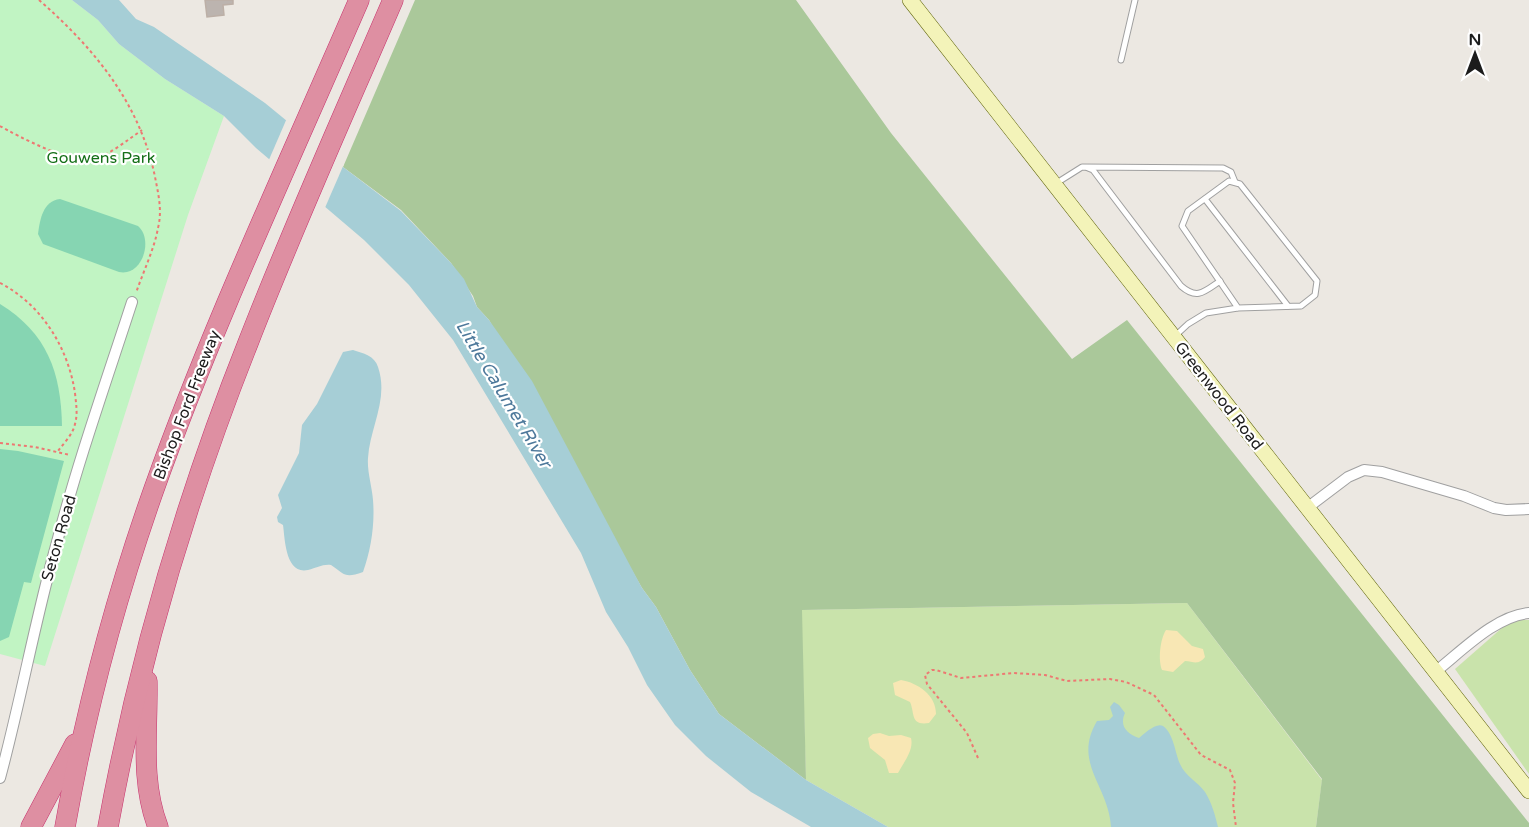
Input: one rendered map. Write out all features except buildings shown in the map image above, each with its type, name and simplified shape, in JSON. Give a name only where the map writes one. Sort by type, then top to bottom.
[{"type":"highway","name":"Bishop Ford Freeway","points":[[65,827],[84,728],[124,580],[153,491],[193,386],[359,0]]},
{"type":"highway","name":"Bishop Ford Freeway","points":[[108,827],[117,778],[146,656],[189,506],[220,416],[289,244],[393,0]]},
{"type":"highway","points":[[146,656],[148,712],[146,778],[152,811],[158,827]]},
{"type":"highway","points":[[31,827],[84,728]]},
{"type":"street","name":"Greenwood Road","points":[[910,0],[1529,790]]},
{"type":"street","name":"Seton Road","points":[[0,778],[31,640],[57,541],[132,302]]},
{"type":"street","points":[[1306,508],[1348,477],[1364,470],[1383,472],[1464,496],[1494,508],[1529,509]]},
{"type":"street","points":[[1435,672],[1503,619],[1529,613]]},
{"type":"lane","points":[[1120,60],[1135,0]]},
{"type":"lane","points":[[1054,185],[1078,168],[1223,168],[1231,172],[1235,182]]},
{"type":"lane","points":[[1088,168],[1100,178],[1181,286],[1192,294],[1197,294],[1220,281]]},
{"type":"lane","points":[[1173,338],[1188,324],[1206,313],[1238,308],[1301,306],[1316,295],[1317,281],[1239,184],[1229,181],[1188,211],[1182,226],[1238,308]]},
{"type":"lane","points":[[1205,198],[1288,306]]},
{"type":"path","points":[[39,0],[76,35],[106,71],[127,101],[142,130],[155,177],[160,212],[159,227],[132,302]]},
{"type":"path","points":[[0,126],[34,144],[86,161],[99,158],[142,130]]},
{"type":"path","points":[[0,283],[25,299],[38,312],[51,330],[69,367],[77,411],[75,426],[58,452]]},
{"type":"path","points":[[0,443],[82,458]]},
{"type":"path","points":[[978,758],[963,728],[927,684],[925,675],[927,673],[936,670],[961,678],[1029,674],[1067,681],[1110,679],[1126,682],[1154,695],[1202,755],[1233,773],[1236,827]]},
{"type":"green space","name":"Gouwens Park","points":[[0,0],[72,0],[98,20],[119,44],[165,79],[224,116],[188,215],[45,666],[0,654]]},
{"type":"green space","points":[[415,0],[796,0],[891,133],[1072,359],[1127,320],[1529,823],[1529,827],[1316,827],[1322,779],[1187,603],[802,610],[806,780],[719,714],[690,670],[656,607],[642,588],[489,320],[477,307],[473,296],[451,263],[401,210],[343,167]]},
{"type":"green space","points":[[60,199],[138,226],[143,232],[145,248],[143,256],[134,269],[119,272],[43,244],[38,234],[41,217],[50,203]]},
{"type":"green space","points":[[0,304],[29,328],[40,341],[48,356],[58,388],[62,426],[0,426]]},
{"type":"green space","points":[[0,449],[64,461],[31,583],[24,582],[9,637],[0,641]]},
{"type":"green space","points":[[1187,603],[1322,780],[1316,827],[888,827],[806,780],[801,610]]},
{"type":"green space","points":[[1511,620],[1529,620],[1529,774],[1455,669]]},
{"type":"sand","points":[[1166,630],[1177,631],[1192,646],[1203,649],[1205,657],[1198,662],[1185,661],[1173,672],[1162,670],[1160,650]]},
{"type":"sand","points":[[901,680],[920,687],[933,701],[936,714],[929,723],[916,721],[910,702],[895,695],[893,683]]},
{"type":"sand","points":[[880,733],[911,738],[910,751],[898,773],[889,773],[885,760],[870,748],[868,738]]},
{"type":"water","name":"Little Calumet River","points":[[72,0],[119,0],[136,19],[154,27],[265,103],[401,211],[464,279],[477,307],[489,320],[532,381],[642,588],[656,607],[690,670],[719,714],[806,780],[888,827],[811,827],[751,792],[706,756],[675,725],[647,685],[628,647],[606,612],[581,553],[453,340],[409,285],[364,240],[256,148],[224,116],[165,79],[119,44],[98,20]]},
{"type":"water","points":[[353,350],[374,360],[381,379],[380,402],[368,458],[373,528],[368,555],[363,572],[357,574],[345,574],[331,565],[300,570],[291,561],[283,525],[278,522],[277,517],[282,508],[278,495],[299,453],[302,425],[317,404],[343,352]]},
{"type":"water","points":[[1114,702],[1125,713],[1123,722],[1125,729],[1135,736],[1139,738],[1150,729],[1160,725],[1167,729],[1182,768],[1207,796],[1218,827],[1111,827],[1109,812],[1094,774],[1088,750],[1090,736],[1097,721],[1109,720],[1113,716],[1110,707]]},
{"type":"pier","points":[[287,118],[344,164],[324,210],[268,162]]}]
